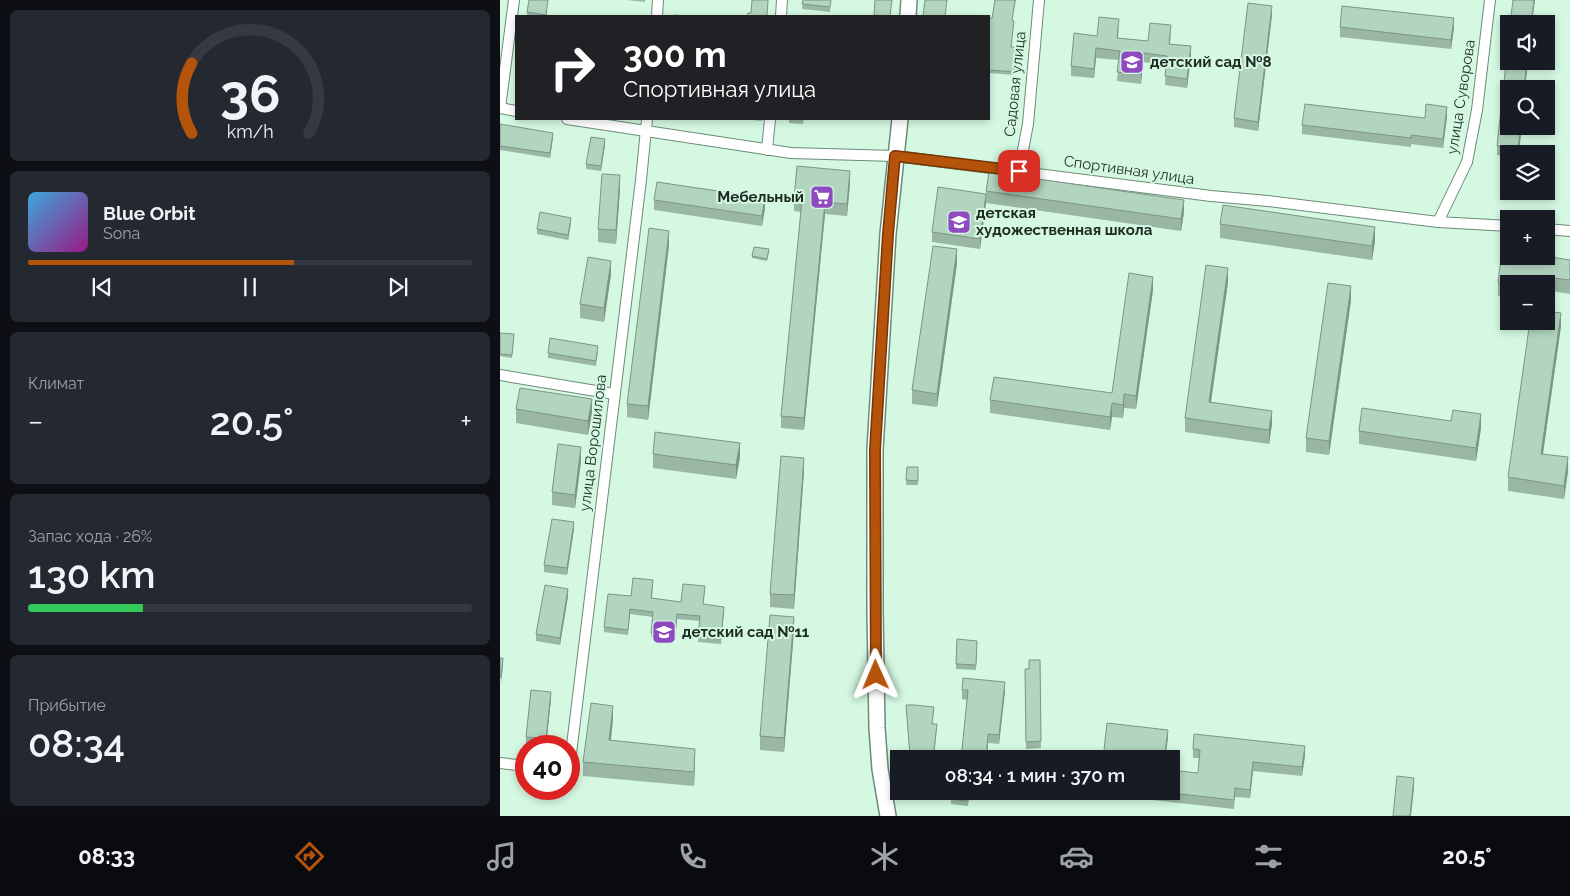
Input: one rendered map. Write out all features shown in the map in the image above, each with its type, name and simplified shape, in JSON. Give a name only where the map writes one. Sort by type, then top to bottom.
[{"type":"street","points":[[514,0],[500,108],[515,111]]},
{"type":"street","points":[[656,15],[658,0]]},
{"type":"street","points":[[781,15],[782,0]]},
{"type":"street","points":[[908,15],[909,0]]},
{"type":"street","name":"Садовая улица","points":[[1019,171],[1028,124],[1039,0]]},
{"type":"street","name":"улица Суворова","points":[[1438,222],[1466,162],[1477,110],[1490,0]]},
{"type":"street","name":"Спортивная улица","points":[[574,120],[791,153],[895,156],[1211,196],[1268,201],[1438,222],[1500,225]]},
{"type":"street","name":"улица Ворошилова","points":[[573,735],[647,120]]},
{"type":"street","points":[[767,150],[770,120]]},
{"type":"street","points":[[888,816],[880,769],[877,728],[875,450],[888,234],[900,120]]},
{"type":"street","points":[[1555,230],[1570,231]]},
{"type":"street","points":[[500,375],[614,394]]},
{"type":"street","points":[[500,763],[515,765]]},
{"type":"building","points":[[529,0],[548,0],[546,15],[527,12]]},
{"type":"building","points":[[752,0],[768,0],[767,15],[747,15],[751,13]]},
{"type":"building","points":[[803,0],[831,0],[830,7],[802,4]]},
{"type":"building","points":[[875,0],[892,0],[890,15],[874,15]]},
{"type":"building","points":[[925,0],[947,0],[945,15],[923,15]]},
{"type":"building","points":[[995,0],[1015,0],[1011,47],[1016,47],[1014,72],[990,70],[990,18],[992,18]]},
{"type":"building","points":[[1513,0],[1534,0],[1532,15],[1511,15]]},
{"type":"building","points":[[1248,3],[1272,6],[1258,122],[1234,118]]},
{"type":"building","points":[[1342,6],[1454,18],[1451,40],[1340,27]]},
{"type":"building","points":[[1099,17],[1119,19],[1117,38],[1148,41],[1150,23],[1171,25],[1169,44],[1191,46],[1187,79],[1165,76],[1167,56],[1143,53],[1141,74],[1117,72],[1120,51],[1096,48],[1094,69],[1071,66],[1074,33],[1097,36]]},
{"type":"building","points":[[1505,70],[1526,70],[1525,80],[1504,80]]},
{"type":"building","points":[[1305,104],[1425,118],[1426,104],[1447,107],[1443,139],[1411,135],[1411,138],[1302,125]]},
{"type":"building","points":[[1500,118],[1500,135],[1520,135],[1518,145],[1497,146]]},
{"type":"building","points":[[500,124],[553,133],[550,153],[500,146]]},
{"type":"building","points":[[591,137],[605,139],[601,166],[586,164]]},
{"type":"building","points":[[797,166],[850,171],[847,204],[825,202],[804,418],[781,416],[802,200],[794,199]]},
{"type":"building","points":[[989,172],[1184,200],[1181,219],[986,191]]},
{"type":"building","points":[[602,174],[620,175],[616,230],[598,229]]},
{"type":"building","points":[[657,182],[765,198],[762,216],[654,200]]},
{"type":"building","name":"детская художественная школа","points":[[938,187],[986,194],[980,239],[932,232]]},
{"type":"building","points":[[1223,205],[1375,227],[1372,246],[1220,224]]},
{"type":"building","points":[[540,212],[571,218],[568,235],[537,229]]},
{"type":"building","points":[[649,228],[669,231],[648,406],[627,404]]},
{"type":"building","points":[[933,246],[957,249],[937,394],[912,390]]},
{"type":"building","points":[[754,247],[769,249],[767,259],[752,256]]},
{"type":"building","points":[[588,257],[611,261],[604,308],[580,304]]},
{"type":"building","points":[[1555,258],[1570,260],[1570,280],[1555,278],[1555,275],[1500,275],[1500,282],[1498,282],[1500,265],[1555,265]]},
{"type":"building","points":[[1206,265],[1228,268],[1209,402],[1272,411],[1269,430],[1185,418]]},
{"type":"building","points":[[1129,273],[1153,277],[1136,396],[1124,394],[1123,405],[1112,403],[1110,417],[990,400],[994,377],[1112,393]]},
{"type":"building","points":[[1328,283],[1351,286],[1329,441],[1306,438]]},
{"type":"building","points":[[1555,312],[1561,313],[1541,454],[1568,457],[1564,486],[1508,477],[1529,330],[1555,330]]},
{"type":"building","points":[[500,333],[514,334],[512,355],[500,354]]},
{"type":"building","points":[[550,338],[598,346],[596,361],[548,353]]},
{"type":"building","points":[[520,388],[592,399],[588,421],[516,409]]},
{"type":"building","points":[[1362,408],[1451,421],[1453,410],[1481,414],[1476,448],[1359,431]]},
{"type":"building","points":[[655,432],[740,443],[736,465],[653,454]]},
{"type":"building","points":[[558,444],[581,447],[575,495],[552,492]]},
{"type":"building","points":[[781,456],[804,458],[794,595],[770,594]]},
{"type":"building","points":[[907,467],[918,467],[918,481],[906,480]]},
{"type":"building","points":[[552,519],[574,522],[567,568],[544,565]]},
{"type":"building","points":[[633,578],[653,580],[651,598],[681,602],[683,584],[705,586],[703,604],[724,607],[721,639],[698,637],[700,616],[677,614],[675,635],[651,633],[653,612],[630,609],[628,630],[604,627],[608,594],[631,596]]},
{"type":"building","points":[[545,585],[568,589],[560,638],[536,634]]},
{"type":"building","points":[[770,615],[794,617],[784,738],[760,736]]},
{"type":"building","points":[[957,639],[977,641],[976,665],[956,664]]},
{"type":"building","points":[[500,658],[503,658],[501,677],[500,677]]},
{"type":"building","points":[[1029,660],[1040,660],[1041,741],[1026,742],[1025,669],[1029,669]]},
{"type":"building","points":[[963,678],[1005,682],[999,735],[988,734],[987,750],[962,750],[968,690],[962,690]]},
{"type":"building","points":[[531,690],[551,692],[546,735],[526,735]]},
{"type":"building","points":[[591,703],[613,706],[609,740],[695,749],[694,772],[583,762]]},
{"type":"building","points":[[906,705],[934,707],[932,724],[937,724],[934,750],[910,750]]},
{"type":"building","points":[[1107,723],[1168,730],[1165,750],[1104,750]]},
{"type":"building","points":[[1194,734],[1305,746],[1302,767],[1253,762],[1250,790],[1235,788],[1234,800],[1180,794],[1180,771],[1198,773],[1200,750],[1193,749]]},
{"type":"building","points":[[1397,776],[1414,778],[1410,816],[1393,816]]},
{"type":"place","name":"детский сад №8","points":[[1132,62]]},
{"type":"place","name":"Мебельный","points":[[822,197]]},
{"type":"place","name":"детская художественная школа","points":[[959,222]]},
{"type":"place","name":"детский сад №11","points":[[664,632]]},
{"type":"route","points":[[876,675],[875,450],[888,234],[895,156],[1019,171]]}]
